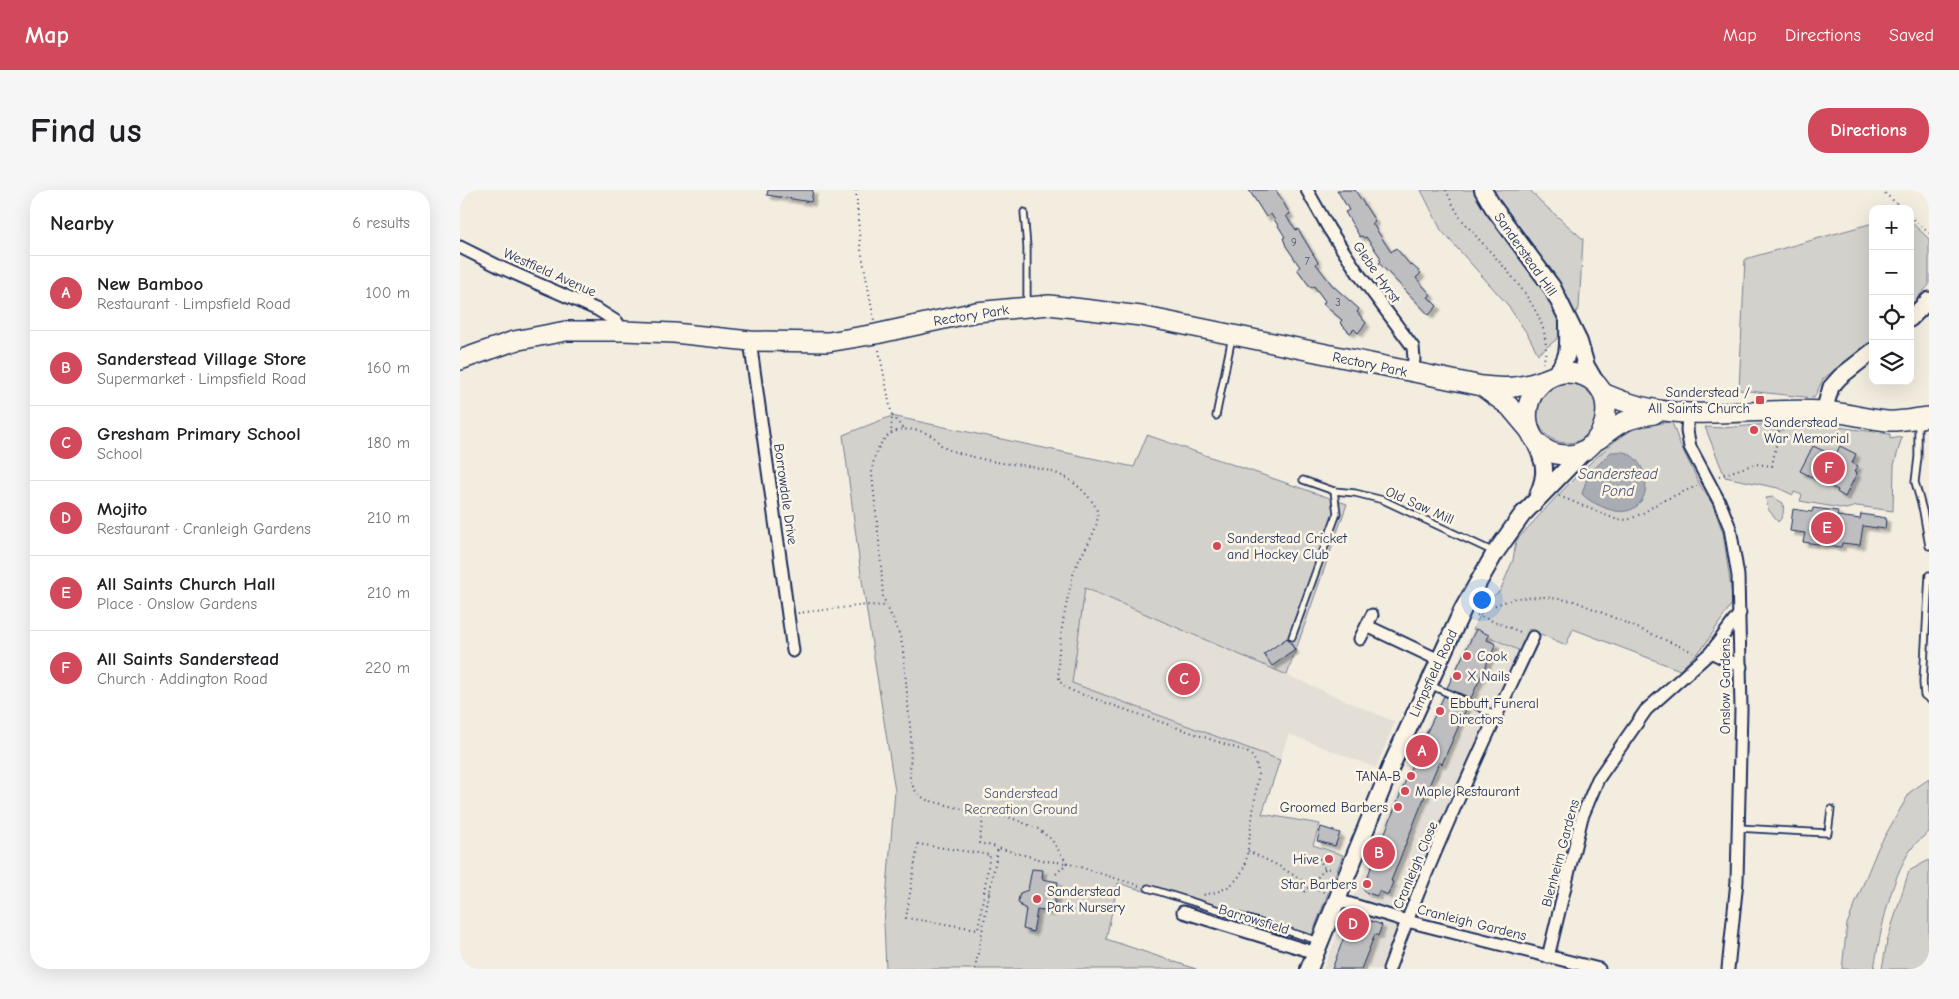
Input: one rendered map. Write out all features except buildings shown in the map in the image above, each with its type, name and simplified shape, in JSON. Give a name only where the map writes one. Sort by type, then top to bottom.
[{"type":"main road","name":"Sanderstead Hill","points":[[1484,190],[1493,207],[1552,287],[1579,342],[1586,366],[1601,389]]},
{"type":"main road","name":"Rectory Park","points":[[460,360],[514,341],[566,331],[623,330],[750,341],[828,342],[876,334],[976,312],[1049,305],[1141,316],[1482,386],[1502,388],[1528,386],[1552,376]]},
{"type":"main road","name":"Sanderstead Hill","points":[[1552,376],[1566,360],[1568,350],[1568,318]]},
{"type":"main road","points":[[1679,413],[1636,417],[1614,426],[1588,447],[1568,455],[1560,454],[1539,445],[1532,435],[1526,416],[1534,393],[1552,376],[1575,373],[1584,376],[1601,389],[1634,406],[1679,413],[1711,415],[1784,410],[1824,411],[1889,421],[1924,417]]},
{"type":"main road","name":"Rectory Park","points":[[1482,386],[1509,406],[1532,435]]},
{"type":"main road","points":[[1588,447],[1602,428],[1606,418],[1607,412],[1601,389]]},
{"type":"main road","name":"Limpsfield Road","points":[[1532,435],[1544,461],[1544,482],[1540,496]]},
{"type":"main road","name":"Limpsfield Road","points":[[1309,969],[1392,764],[1463,609],[1495,553],[1522,515],[1588,447]]},
{"type":"street","name":"Glebe Hyrst","points":[[1307,190],[1329,229],[1358,273],[1413,347],[1412,373]]},
{"type":"street","name":"Westfield Avenue","points":[[460,247],[502,268],[598,310],[617,322],[623,330]]},
{"type":"street","points":[[1914,315],[1929,300]]},
{"type":"street","name":"Borrowdale Drive","points":[[750,341],[793,651]]},
{"type":"street","points":[[1824,411],[1831,387],[1840,377],[1869,354]]},
{"type":"street","name":"Onslow Gardens","points":[[1679,413],[1687,430],[1690,447],[1719,501],[1730,528],[1738,576],[1741,667],[1737,881],[1728,969]]},
{"type":"street","name":"Blenheim Gardens","points":[[1548,957],[1582,818],[1598,779],[1646,710],[1707,656],[1740,613]]},
{"type":"street","points":[[1360,639],[1370,620],[1439,660]]},
{"type":"street","name":"Cranleigh Close","points":[[1389,969],[1407,921],[1496,715],[1533,637]]},
{"type":"street","points":[[1707,656],[1741,667]]},
{"type":"street","name":"Cranleigh Gardens","points":[[1337,900],[1407,921],[1600,969]]},
{"type":"street","name":"Barrowsfield","points":[[1183,912],[1318,948]]},
{"type":"lane","points":[[1024,212],[1027,247],[1027,307]]},
{"type":"lane","points":[[1216,416],[1232,335]]},
{"type":"lane","points":[[1924,417],[1915,482],[1923,511],[1929,546]]},
{"type":"lane","name":"Old Saw Mill","points":[[1303,480],[1334,492],[1355,493],[1383,500],[1495,553]]},
{"type":"lane","points":[[1292,636],[1337,512],[1334,492]]},
{"type":"lane","points":[[1929,575],[1928,648],[1923,682],[1924,695],[1929,699]]},
{"type":"lane","points":[[1428,684],[1496,715]]},
{"type":"lane","points":[[1738,828],[1828,833],[1831,809]]},
{"type":"lane","points":[[1148,888],[1318,948]]},
{"type":"path","points":[[856,190],[860,244],[892,416],[891,434]]},
{"type":"path","points":[[1446,190],[1460,216],[1529,297],[1545,334],[1547,352],[1541,369],[1528,386]]},
{"type":"path","points":[[1881,190],[1898,205]]},
{"type":"path","points":[[1914,220],[1929,233]]},
{"type":"path","points":[[1540,496],[1615,519],[1628,520],[1660,502],[1723,474],[1755,464],[1772,466],[1784,410]]},
{"type":"path","points":[[892,416],[905,430]]},
{"type":"path","points":[[1067,863],[1051,839],[1038,829],[1009,817],[928,800],[919,796],[912,786],[910,779],[911,737],[903,649],[896,626],[882,593],[872,469],[876,452],[891,434],[905,430],[928,433],[946,449],[1001,462],[1029,466],[1065,478],[1090,498],[1096,507],[1098,519],[1074,572],[1058,647],[1060,682],[1066,688],[1075,692],[1251,755],[1257,766],[1258,777],[1245,866],[1237,880],[1224,889],[1201,895]]},
{"type":"path","points":[[1463,609],[1496,605],[1515,598],[1544,597],[1575,601],[1707,656]]},
{"type":"path","points":[[788,614],[866,605],[886,606]]},
{"type":"path","points":[[1463,609],[1533,637]]},
{"type":"path","points":[[984,813],[978,843],[1046,861],[1067,863],[1148,888]]},
{"type":"path","points":[[918,844],[990,855],[984,892],[978,929],[906,918],[918,844]]},
{"type":"path","points":[[975,969],[998,848]]},
{"type":"path","points":[[1248,851],[1284,869],[1337,900]]},
{"type":"path","points":[[1314,858],[1320,859],[1326,868],[1346,875]]},
{"type":"path","points":[[1056,874],[1067,863]]},
{"type":"path","points":[[1304,892],[1326,868]]},
{"type":"path","points":[[984,892],[990,893]]},
{"type":"shaded area","points":[[1085,588],[1395,722],[1376,768],[1289,734],[1280,760],[1071,683]]},
{"type":"shaded area","points":[[1473,629],[1520,651],[1478,745],[1384,969],[1323,969],[1410,762]]},
{"type":"green space","points":[[1421,190],[1530,190],[1583,239],[1579,308],[1557,339],[1538,354],[1528,335],[1507,304],[1441,230]]},
{"type":"green space","points":[[1869,224],[1869,343],[1823,379],[1814,398],[1739,390],[1745,259]]},
{"type":"green space","points":[[1914,225],[1929,239],[1929,285],[1914,302]]},
{"type":"green space","points":[[1561,383],[1573,383],[1584,388],[1592,396],[1597,407],[1595,425],[1584,438],[1573,443],[1561,443],[1550,438],[1542,430],[1537,419],[1537,407],[1542,396],[1550,388]]},
{"type":"green space","name":"Sanderstead Recreation Ground","points":[[892,416],[1134,467],[1147,435],[1347,504],[1287,675],[1085,588],[1072,683],[1280,760],[1262,814],[1320,824],[1313,845],[1343,855],[1309,942],[1118,883],[1106,939],[1196,969],[886,969],[884,923],[895,791],[861,574],[843,435]]},
{"type":"green space","points":[[1672,422],[1679,442],[1700,485],[1713,505],[1723,533],[1733,602],[1704,646],[1680,670],[1573,629],[1566,645],[1529,629],[1520,651],[1473,629],[1488,600],[1500,591],[1513,560],[1516,541],[1557,496],[1615,441],[1633,429],[1651,424]]},
{"type":"green space","points":[[1790,423],[1815,424],[1890,434],[1890,439],[1902,437],[1894,465],[1893,511],[1857,506],[1846,509],[1800,501],[1802,495],[1794,492],[1793,495],[1778,488],[1725,477],[1705,427],[1723,428],[1769,424],[1775,431],[1778,431],[1786,429]]},
{"type":"green space","points":[[1773,497],[1783,503],[1783,513],[1778,522],[1768,509],[1766,498]]},
{"type":"green space","points":[[1929,779],[1929,832],[1914,846],[1898,874],[1887,906],[1874,969],[1842,969],[1847,924],[1878,848],[1910,792]]},
{"type":"green space","points":[[1929,860],[1929,969],[1882,969],[1887,941],[1909,871]]},
{"type":"water","name":"Sanderstead Pond","points":[[1611,452],[1627,453],[1637,460],[1643,470],[1646,481],[1645,492],[1641,502],[1632,509],[1621,511],[1605,508],[1582,494],[1588,475]]},
{"type":"place","name":"Sanderstead / All Saints Church","points":[[1760,400]]},
{"type":"place","name":"Sanderstead War Memorial","points":[[1754,430]]},
{"type":"place","name":"All Saints Sanderstead","points":[[1829,468]]},
{"type":"place","name":"All Saints Church Hall","points":[[1827,528]]},
{"type":"place","name":"Sanderstead Cricket and Hockey Club","points":[[1217,546]]},
{"type":"place","name":"Cook","points":[[1467,656]]},
{"type":"place","name":"X Nails","points":[[1457,676]]},
{"type":"place","name":"Gresham Primary School","points":[[1184,679]]},
{"type":"place","name":"Ebbutt Funeral Directors","points":[[1440,711]]},
{"type":"place","name":"New Bamboo","points":[[1422,751]]},
{"type":"place","name":"TANA-B","points":[[1411,776]]},
{"type":"place","name":"Maple Restaurant","points":[[1405,791]]},
{"type":"place","name":"Groomed Barbers","points":[[1398,807]]},
{"type":"place","name":"Sanderstead Village Store","points":[[1379,853]]},
{"type":"place","name":"Hive","points":[[1329,859]]},
{"type":"place","name":"Star Barbers","points":[[1367,884]]},
{"type":"place","name":"Sanderstead Park Nursery","points":[[1037,899]]},
{"type":"place","name":"Mojito","points":[[1353,924]]}]
